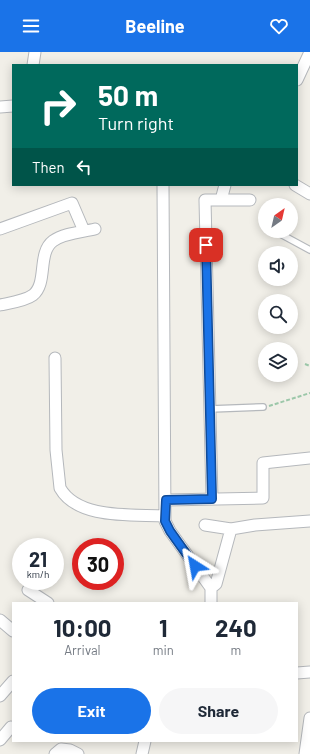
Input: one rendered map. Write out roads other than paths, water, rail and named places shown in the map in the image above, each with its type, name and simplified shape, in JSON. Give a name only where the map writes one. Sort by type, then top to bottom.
[{"type":"street","points":[[32,64],[35,52]]},
{"type":"street","points":[[298,78],[310,52]]},
{"type":"street","points":[[0,107],[12,106]]},
{"type":"street","points":[[163,186],[165,521],[170,531],[211,588],[211,602]]},
{"type":"street","points":[[221,200],[225,186]]},
{"type":"street","points":[[297,186],[310,194]]},
{"type":"street","points":[[212,499],[205,200],[250,200]]},
{"type":"street","points":[[0,229],[72,203],[89,230],[53,242],[48,248],[39,284],[32,296],[0,305]]},
{"type":"street","points":[[55,358],[56,450],[60,488],[63,494],[72,503],[83,509],[96,512],[165,516]]},
{"type":"street","points":[[166,500],[263,498],[263,464],[310,458]]},
{"type":"street","points":[[205,525],[232,529],[255,525],[310,521]]},
{"type":"street","points":[[211,588],[216,584],[232,529]]},
{"type":"street","points":[[28,590],[46,602]]},
{"type":"street","points":[[0,620],[12,630]]},
{"type":"street","points":[[298,673],[310,672]]},
{"type":"street","points":[[0,696],[12,682]]},
{"type":"street","points":[[305,754],[310,718]]},
{"type":"street","points":[[0,740],[11,727]]},
{"type":"street","points":[[142,754],[145,742]]},
{"type":"street","points":[[55,754],[60,749],[70,750],[78,754]]},
{"type":"lane","points":[[288,238],[310,250]]},
{"type":"lane","points":[[210,409],[263,408]]}]
